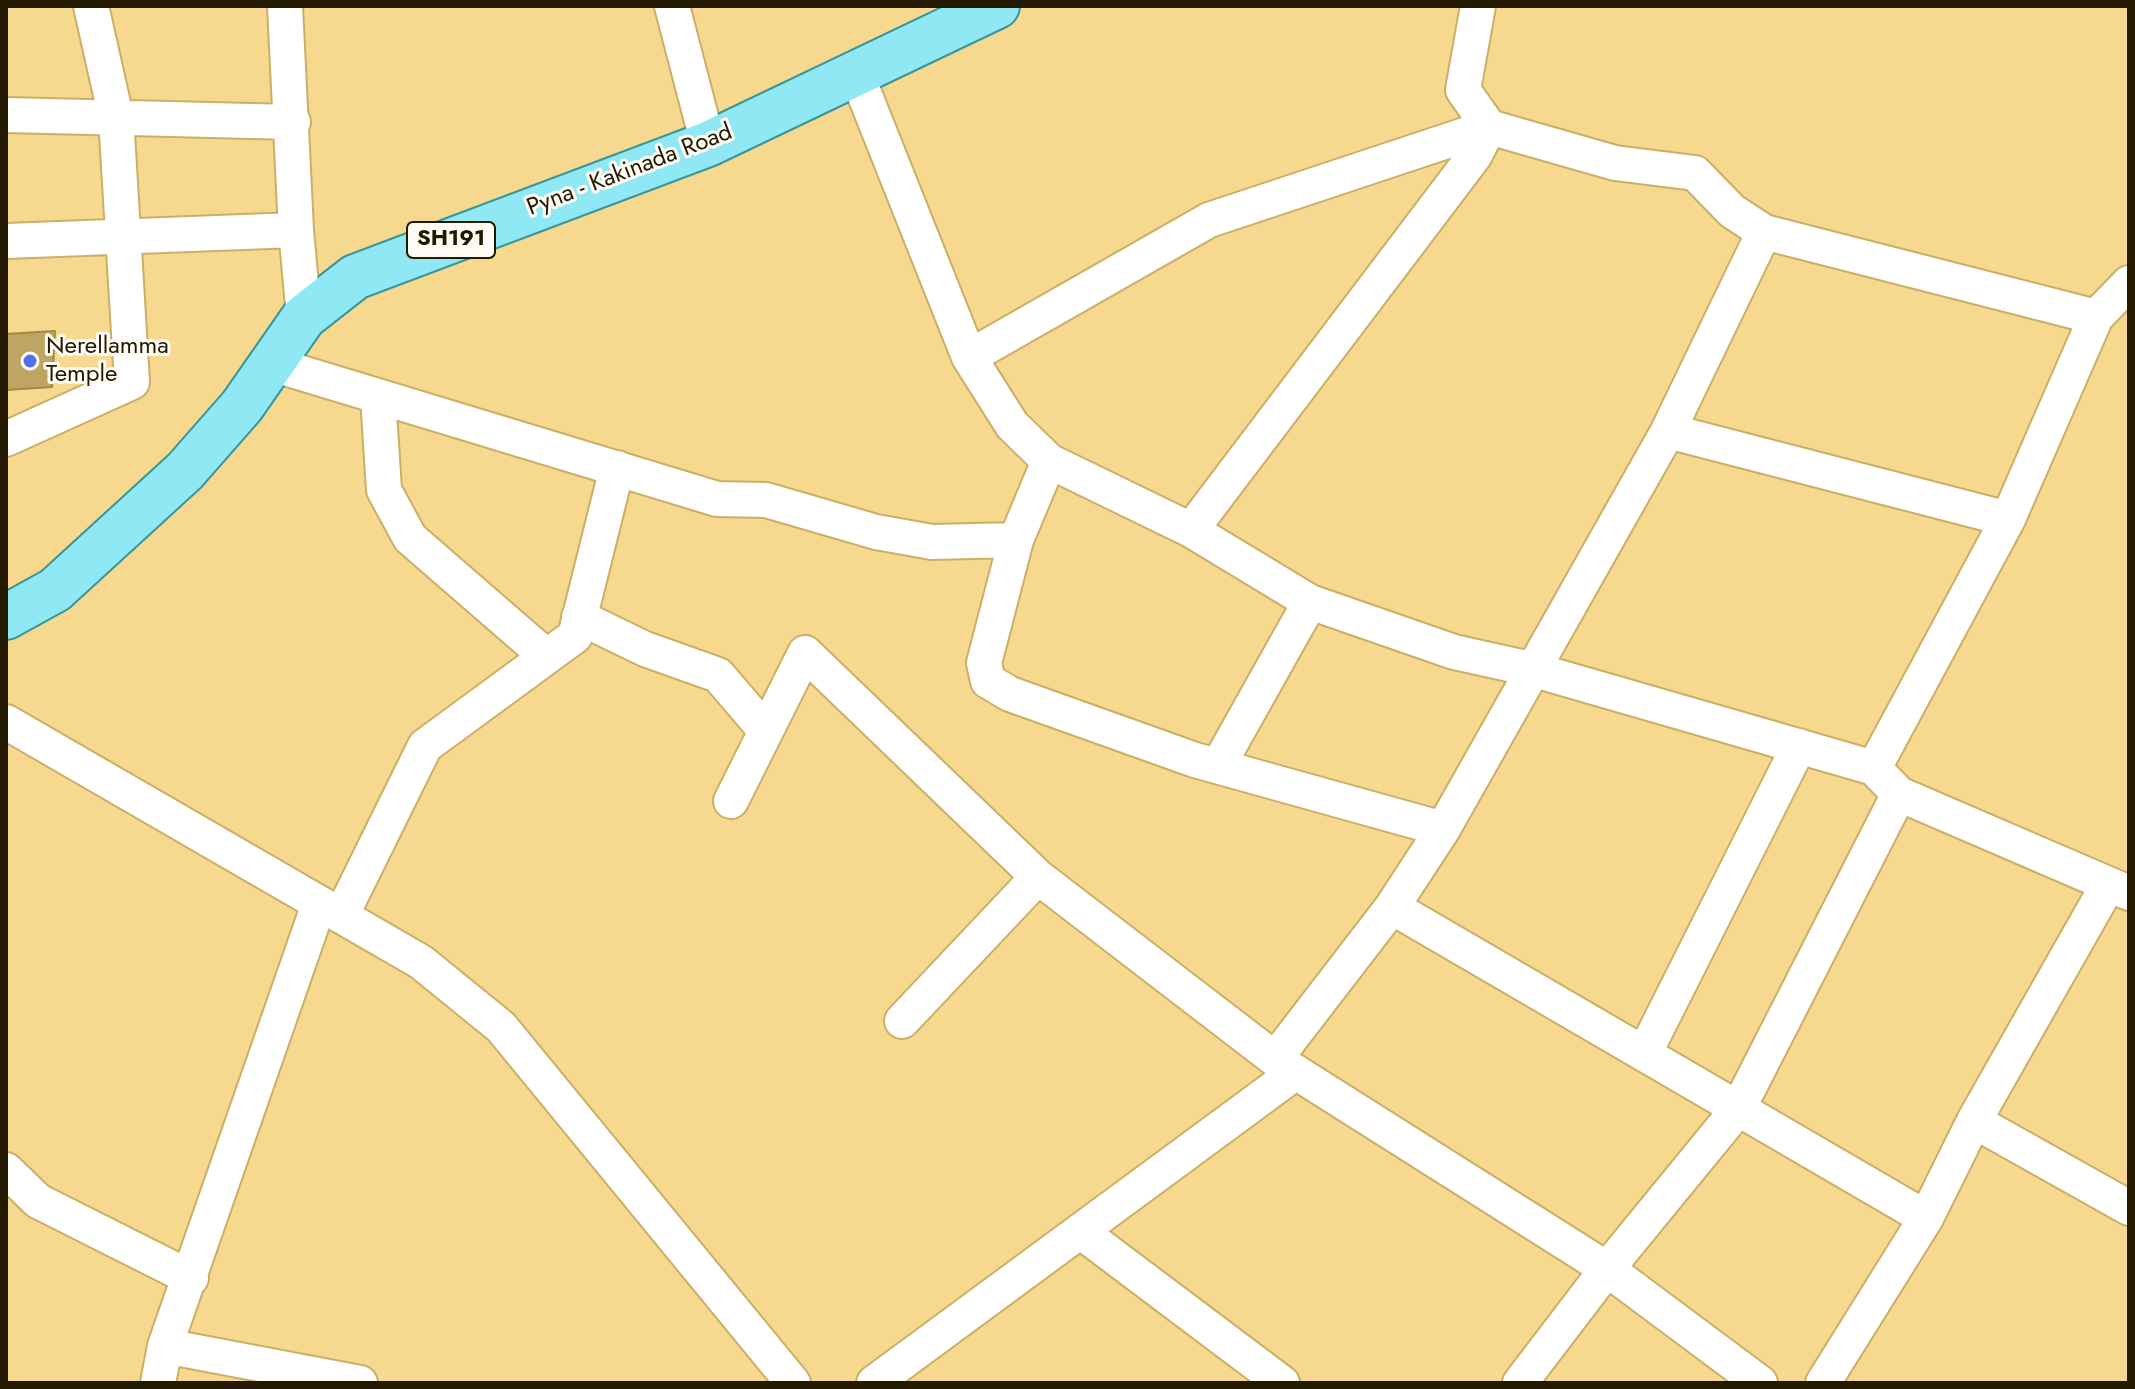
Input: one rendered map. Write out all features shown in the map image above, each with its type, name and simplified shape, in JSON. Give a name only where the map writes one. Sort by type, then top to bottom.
[{"type":"main road","name":"Pyna - Kakinada Road","points":[[6,617],[55,590],[185,471],[242,406],[304,317],[355,277],[708,144],[997,6]]},
{"type":"street","points":[[6,439],[132,382],[116,117],[91,6]]},
{"type":"street","points":[[285,6],[296,230],[304,317]]},
{"type":"street","points":[[672,6],[708,144]]},
{"type":"street","points":[[1478,6],[1463,90],[1489,127]]},
{"type":"street","points":[[856,73],[969,357],[1012,425],[1049,461],[1191,530],[1310,602],[1454,652],[1531,669],[1874,768],[1899,794],[2119,889],[1974,1121],[1926,1218],[1823,1383]]},
{"type":"street","points":[[6,115],[293,122]]},
{"type":"street","points":[[969,357],[1209,220],[1489,127],[1615,163],[1695,173],[1732,211],[1764,232],[2096,317]]},
{"type":"street","points":[[1191,530],[1475,155],[1489,127]]},
{"type":"street","points":[[6,241],[296,230]]},
{"type":"street","points":[[874,1383],[1080,1231],[1286,1066],[1443,829],[1668,431],[1764,232]]},
{"type":"street","points":[[1874,768],[2008,519],[2096,317],[2129,283]]},
{"type":"street","points":[[272,364],[717,499],[766,500],[890,535],[932,542],[1016,540]]},
{"type":"street","points":[[378,396],[384,490],[410,538],[546,656]]},
{"type":"street","points":[[1668,431],[2008,519]]},
{"type":"street","points":[[1049,461],[1016,540],[984,663],[988,681],[1010,694],[1218,766],[1443,829]]},
{"type":"street","points":[[158,1383],[165,1346],[330,910],[425,746],[575,636],[617,468]]},
{"type":"street","points":[[1218,766],[1310,602]]},
{"type":"street","points":[[579,617],[645,649],[718,675],[766,731]]},
{"type":"street","points":[[731,801],[805,653],[1038,877],[1286,1066],[1607,1269],[1760,1383]]},
{"type":"street","points":[[6,722],[421,962],[501,1027],[793,1383]]},
{"type":"street","points":[[1644,1054],[1799,746]]},
{"type":"street","points":[[1520,1383],[1607,1269],[1738,1109],[1899,794]]},
{"type":"street","points":[[902,1021],[1038,877]]},
{"type":"street","points":[[1392,907],[1926,1218]]},
{"type":"street","points":[[1974,1121],[2129,1208]]},
{"type":"street","points":[[6,1170],[38,1201],[191,1278]]},
{"type":"street","points":[[1080,1231],[1282,1383]]},
{"type":"street","points":[[165,1346],[360,1383]]},
{"type":"building","name":"Nerellamma Temple","points":[[55,331],[52,387],[6,390],[6,334]]},
{"type":"place","name":"Nerellamma Temple","points":[[30,361]]}]
